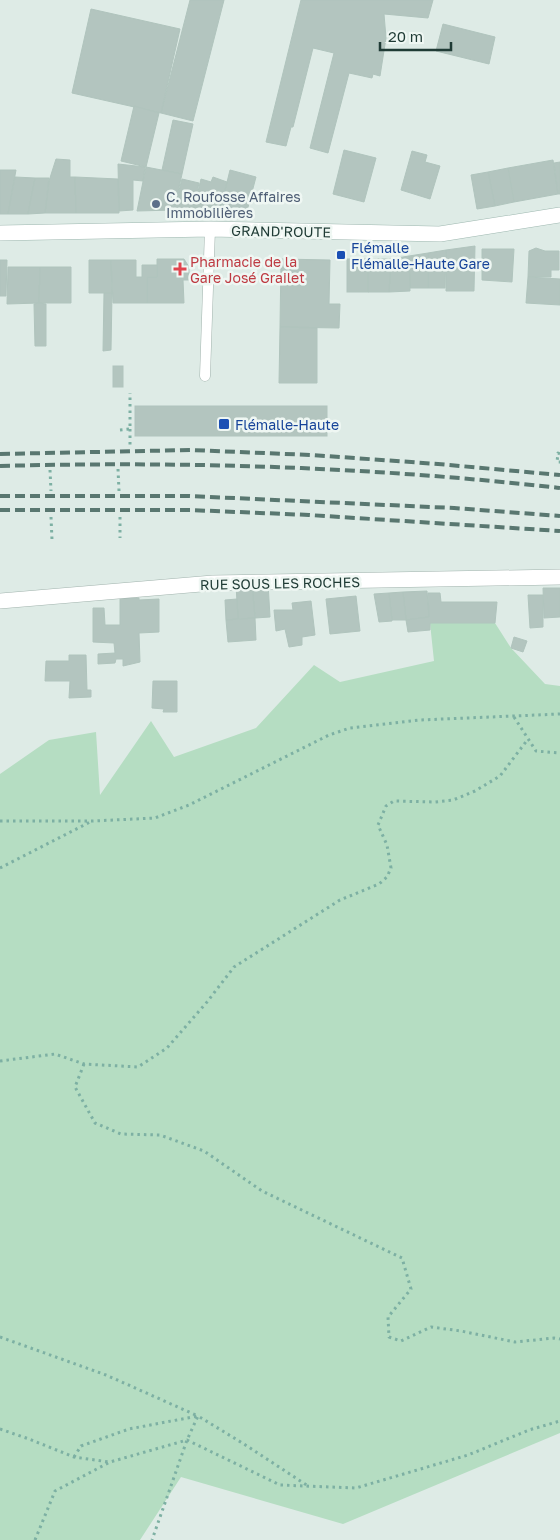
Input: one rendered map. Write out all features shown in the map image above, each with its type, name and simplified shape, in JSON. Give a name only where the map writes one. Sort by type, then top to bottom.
[{"type":"street","name":"GRAND'ROUTE","points":[[0,233],[210,229],[440,234],[560,214]]},
{"type":"street","name":"RUE SOUS LES ROCHES","points":[[0,601],[213,583],[560,577]]},
{"type":"lane","points":[[206,376],[210,229]]},
{"type":"path","points":[[130,392],[130,445]]},
{"type":"path","points":[[120,430],[130,430]]},
{"type":"path","points":[[560,454],[558,453],[557,462],[560,462]]},
{"type":"path","points":[[118,468],[119,491]]},
{"type":"path","points":[[50,470],[51,491]]},
{"type":"path","points":[[51,517],[52,540]]},
{"type":"path","points":[[120,517],[120,538]]},
{"type":"path","points":[[0,821],[93,821],[155,818],[170,813],[329,736],[350,728],[420,720],[560,714]]},
{"type":"path","points":[[514,716],[536,752],[560,753]]},
{"type":"path","points":[[0,1061],[55,1054],[84,1064],[138,1067],[167,1048],[207,1002],[234,967],[340,900],[378,884],[387,878],[390,868],[389,861],[386,845],[378,824],[386,806],[394,801],[404,800],[435,802],[453,800],[475,792],[500,776],[528,739]]},
{"type":"path","points":[[0,868],[93,821]]},
{"type":"path","points":[[84,1064],[75,1087],[95,1123],[121,1134],[160,1136],[204,1151],[262,1191],[402,1258],[411,1289],[388,1317],[389,1337],[401,1341],[431,1327],[515,1342],[554,1338],[560,1340]]},
{"type":"path","points":[[0,1337],[106,1375],[198,1416],[308,1486]]},
{"type":"path","points":[[152,1540],[187,1440],[198,1416]]},
{"type":"path","points":[[74,1457],[81,1446],[129,1429],[198,1416]]},
{"type":"path","points":[[35,1540],[56,1491],[110,1462],[187,1440],[280,1485],[356,1488],[468,1456],[530,1430],[560,1422]]},
{"type":"path","points":[[0,1430],[29,1438],[74,1457],[110,1462]]},
{"type":"green space","points":[[430,623],[495,623],[511,648],[545,684],[560,686],[560,1433],[343,1524],[181,1477],[140,1540],[0,1540],[0,774],[49,740],[96,732],[100,795],[151,721],[174,757],[256,728],[314,665],[340,682],[434,661]]},
{"type":"building","points":[[190,0],[224,0],[193,121],[161,113]]},
{"type":"building","points":[[301,0],[433,0],[428,18],[384,14],[386,38],[380,76],[373,74],[372,78],[349,73],[328,153],[310,148],[334,53],[313,48],[293,127],[291,127],[286,146],[266,142]]},
{"type":"building","points":[[91,9],[180,29],[161,113],[72,93]]},
{"type":"building","points":[[443,24],[495,37],[489,64],[436,51]]},
{"type":"building","points":[[134,106],[159,113],[146,167],[121,161]]},
{"type":"building","points":[[173,120],[193,124],[182,174],[162,170]]},
{"type":"building","points":[[344,150],[376,158],[364,202],[333,194]]},
{"type":"building","points":[[412,151],[427,155],[425,162],[440,166],[430,199],[401,190]]},
{"type":"building","points":[[56,159],[70,160],[70,177],[75,177],[76,213],[45,213],[49,181]]},
{"type":"building","points":[[553,160],[558,194],[514,202],[508,168]]},
{"type":"building","points":[[560,162],[560,194],[558,194],[554,163]]},
{"type":"building","points":[[118,164],[145,167],[143,181],[133,180],[133,210],[119,211]]},
{"type":"building","points":[[146,167],[182,174],[174,210],[137,211]]},
{"type":"building","points":[[508,168],[514,202],[495,206],[488,172]]},
{"type":"building","points":[[0,170],[16,170],[8,214],[0,214]]},
{"type":"building","points":[[230,170],[256,177],[247,211],[220,211]]},
{"type":"building","points":[[488,172],[495,206],[477,209],[471,175]]},
{"type":"building","points":[[15,177],[35,178],[28,214],[8,214]]},
{"type":"building","points":[[75,177],[118,179],[119,213],[76,213]]},
{"type":"building","points":[[213,177],[227,182],[220,208],[194,208],[201,179],[211,182]]},
{"type":"building","points":[[35,178],[49,178],[45,213],[28,214]]},
{"type":"building","points":[[182,179],[199,183],[193,211],[174,210]]},
{"type":"building","points":[[475,246],[474,291],[446,291],[446,250]]},
{"type":"building","points":[[536,248],[545,251],[559,251],[559,270],[551,270],[551,277],[528,277],[529,251]]},
{"type":"building","points":[[482,249],[514,249],[512,282],[482,280]]},
{"type":"building","points":[[446,250],[445,288],[428,288],[428,253]]},
{"type":"building","points":[[428,253],[428,288],[410,288],[409,256]]},
{"type":"building","points":[[409,256],[410,291],[389,292],[391,259]]},
{"type":"building","points":[[157,259],[184,259],[189,267],[189,280],[183,280],[184,303],[147,303],[147,277],[157,277]]},
{"type":"building","points":[[281,259],[330,260],[329,304],[340,304],[339,328],[280,327]]},
{"type":"building","points":[[347,259],[368,259],[368,292],[347,292]]},
{"type":"building","points":[[368,259],[391,259],[389,292],[368,292]]},
{"type":"building","points":[[0,260],[7,260],[6,296],[0,296]]},
{"type":"building","points":[[89,260],[111,260],[112,293],[89,293]]},
{"type":"building","points":[[111,260],[136,260],[136,277],[142,277],[142,265],[157,265],[157,277],[147,277],[147,303],[113,303]]},
{"type":"building","points":[[8,267],[40,267],[39,303],[7,304]]},
{"type":"building","points":[[40,267],[71,267],[71,303],[39,303]]},
{"type":"building","points":[[528,277],[560,279],[560,305],[526,303]]},
{"type":"building","points":[[104,293],[112,293],[111,350],[103,351]]},
{"type":"building","points":[[34,304],[46,304],[46,346],[35,346]]},
{"type":"building","points":[[280,327],[317,328],[317,383],[279,383]]},
{"type":"building","points":[[113,366],[123,366],[123,387],[113,387]]},
{"type":"building","points":[[135,406],[327,406],[327,436],[135,436]]},
{"type":"building","points":[[268,583],[270,617],[255,618],[252,584]]},
{"type":"building","points":[[252,584],[255,618],[238,619],[236,585]]},
{"type":"building","points":[[543,588],[560,588],[560,617],[544,618]]},
{"type":"building","points":[[427,591],[429,617],[406,620],[403,592]]},
{"type":"building","points":[[403,592],[406,620],[392,620],[389,593]]},
{"type":"building","points":[[389,593],[392,621],[379,622],[374,594]]},
{"type":"building","points":[[428,593],[440,593],[441,602],[497,602],[495,623],[430,623],[430,630],[408,632],[406,620],[429,617]]},
{"type":"building","points":[[528,595],[543,595],[543,627],[530,628]]},
{"type":"building","points":[[356,596],[360,631],[330,634],[326,599]]},
{"type":"building","points":[[120,598],[139,598],[139,600],[159,599],[159,632],[139,633],[140,662],[123,666],[123,659],[116,659],[115,663],[98,664],[98,654],[115,653],[114,643],[93,642],[93,608],[104,608],[105,625],[120,625]]},
{"type":"building","points":[[237,599],[238,619],[226,620],[225,600]]},
{"type":"building","points":[[311,601],[315,635],[302,637],[302,645],[289,647],[285,629],[276,631],[274,610],[293,610],[292,603]]},
{"type":"building","points":[[255,618],[256,640],[228,642],[226,620]]},
{"type":"building","points":[[514,637],[527,641],[523,652],[511,648]]},
{"type":"building","points":[[69,655],[86,655],[87,690],[91,690],[91,697],[69,698],[70,681],[45,681],[46,661],[69,661]]},
{"type":"building","points":[[153,681],[177,681],[177,712],[163,712],[164,709],[152,708]]},
{"type":"railway","points":[[0,454],[191,450],[312,455],[560,475]]},
{"type":"railway","points":[[0,466],[140,464],[280,467],[420,475],[560,488]]},
{"type":"railway","points":[[0,496],[188,496],[454,508],[560,516]]},
{"type":"railway","points":[[0,510],[190,510],[309,515],[560,531]]},
{"type":"place","name":"C. Roufosse Affaires Immobilières","points":[[156,204]]},
{"type":"place","name":"Flémalle Flémalle-Haute Gare","points":[[341,255]]},
{"type":"place","name":"Pharmacie de la Gare José Grailet","points":[[180,269]]},
{"type":"place","name":"Flémalle-Haute","points":[[224,424]]}]
